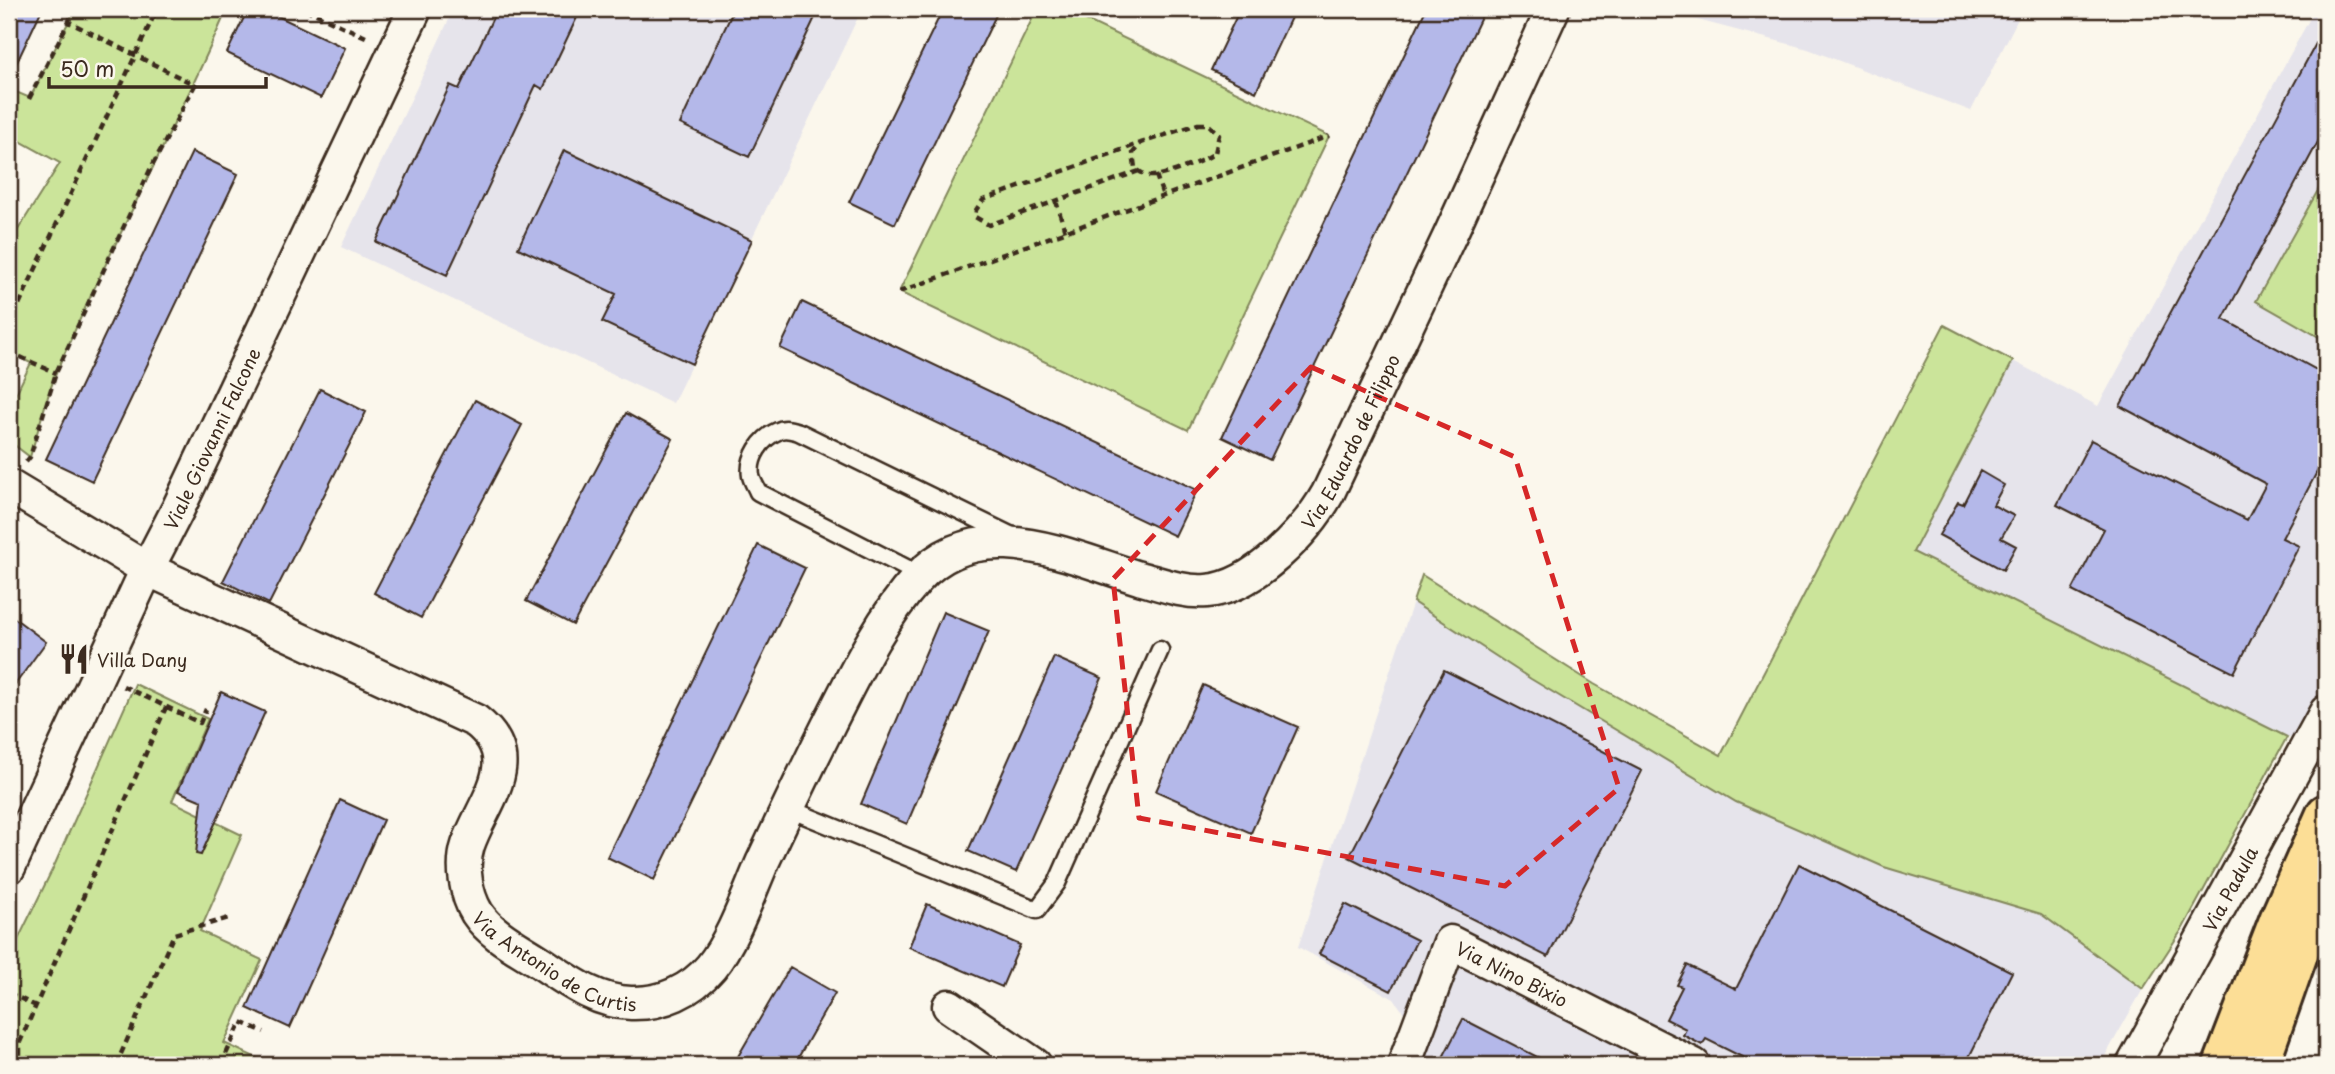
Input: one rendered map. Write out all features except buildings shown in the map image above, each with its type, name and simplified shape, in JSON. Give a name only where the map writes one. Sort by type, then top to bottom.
[{"type":"main road","points":[[2223,1065],[2278,920],[2326,814]]},
{"type":"main road","points":[[2259,1065],[2305,934],[2326,885]]},
{"type":"street","name":"Viale Giovanni Falcone","points":[[9,867],[147,569],[415,9]]},
{"type":"street","name":"Via Eduardo de Filippo","points":[[954,552],[974,544],[1001,541],[1030,545],[1166,586],[1208,591],[1246,578],[1306,527],[1334,481],[1450,235],[1552,9]]},
{"type":"street","name":"Via Antonio de Curtis","points":[[16,476],[147,569],[476,721],[490,732],[498,745],[498,780],[467,848],[465,869],[469,893],[477,912],[495,932],[581,988],[606,1000],[631,1003],[676,995],[695,983],[721,953],[787,808],[853,677],[904,594],[920,575],[954,552]]},
{"type":"street","name":"Via Padula","points":[[2133,1065],[2326,712]]},
{"type":"street","name":"Via Nino Bixio","points":[[1404,1065],[1450,942],[1694,1065]]},
{"type":"street","points":[[949,1006],[1035,1065]]},
{"type":"lane","points":[[920,575],[758,492],[751,477],[752,461],[760,445],[778,430],[799,432],[1030,545]]},
{"type":"lane","points":[[787,808],[1037,911],[1057,883],[1160,650]]},
{"type":"path","points":[[29,99],[75,9]]},
{"type":"path","points":[[9,326],[157,9]]},
{"type":"path","points":[[305,9],[394,51]]},
{"type":"path","points":[[16,476],[30,457],[56,373],[150,170],[195,85],[69,22]]},
{"type":"path","points":[[1139,171],[989,226],[975,217],[976,210],[984,200],[1141,143],[1198,124],[1208,124],[1219,135],[1215,153],[1207,158],[1149,176],[1139,171],[1133,160],[1136,146],[1141,143]]},
{"type":"path","points":[[899,292],[1329,136]]},
{"type":"path","points":[[1156,175],[1163,196]]},
{"type":"path","points":[[1056,201],[1065,232]]},
{"type":"path","points":[[9,352],[56,373]]},
{"type":"path","points":[[98,675],[200,723],[206,709]]},
{"type":"path","points":[[26,1065],[20,1056],[20,1042],[166,707]]},
{"type":"path","points":[[116,1065],[174,934],[229,918]]},
{"type":"path","points":[[9,993],[36,1006]]},
{"type":"path","points":[[221,1065],[241,1022],[264,1032]]},
{"type":"highlighted area","points":[[1311,367],[1515,457],[1619,788],[1505,886],[1139,818],[1113,579]]},
{"type":"shaded area","points":[[454,9],[862,9],[673,403],[341,247]]},
{"type":"shaded area","points":[[1656,9],[2023,9],[1971,111],[1808,49]]},
{"type":"shaded area","points":[[2315,9],[2326,9],[2326,176],[2256,301],[2326,341],[2326,747],[2322,754],[1913,552],[2013,361],[2098,406]]},
{"type":"shaded area","points":[[1413,602],[1531,679],[1736,802],[1884,867],[2041,914],[2143,989],[2100,1065],[1428,1065],[1394,1046],[1406,1016],[1394,999],[1298,947]]},
{"type":"green space","points":[[75,9],[227,9],[77,325],[53,381],[30,457],[9,441],[9,408],[31,363],[9,353],[9,244],[60,163],[9,135],[9,89],[30,98]]},
{"type":"green space","points":[[1037,9],[1063,9],[1329,136],[1188,430],[899,292]]},
{"type":"green space","points":[[2326,176],[2326,341],[2256,301]]},
{"type":"green space","points":[[1944,325],[2013,361],[1913,552],[2287,737],[2183,928],[2143,989],[2041,914],[1884,867],[1736,802],[1531,679],[1413,602],[1422,575],[1594,684],[1721,755]]},
{"type":"green space","points":[[135,684],[208,719],[172,801],[242,835],[200,931],[262,960],[224,1043],[272,1065],[9,1065],[9,958],[55,864]]},
{"type":"place","name":"Villa Dany","points":[[74,659]]}]
